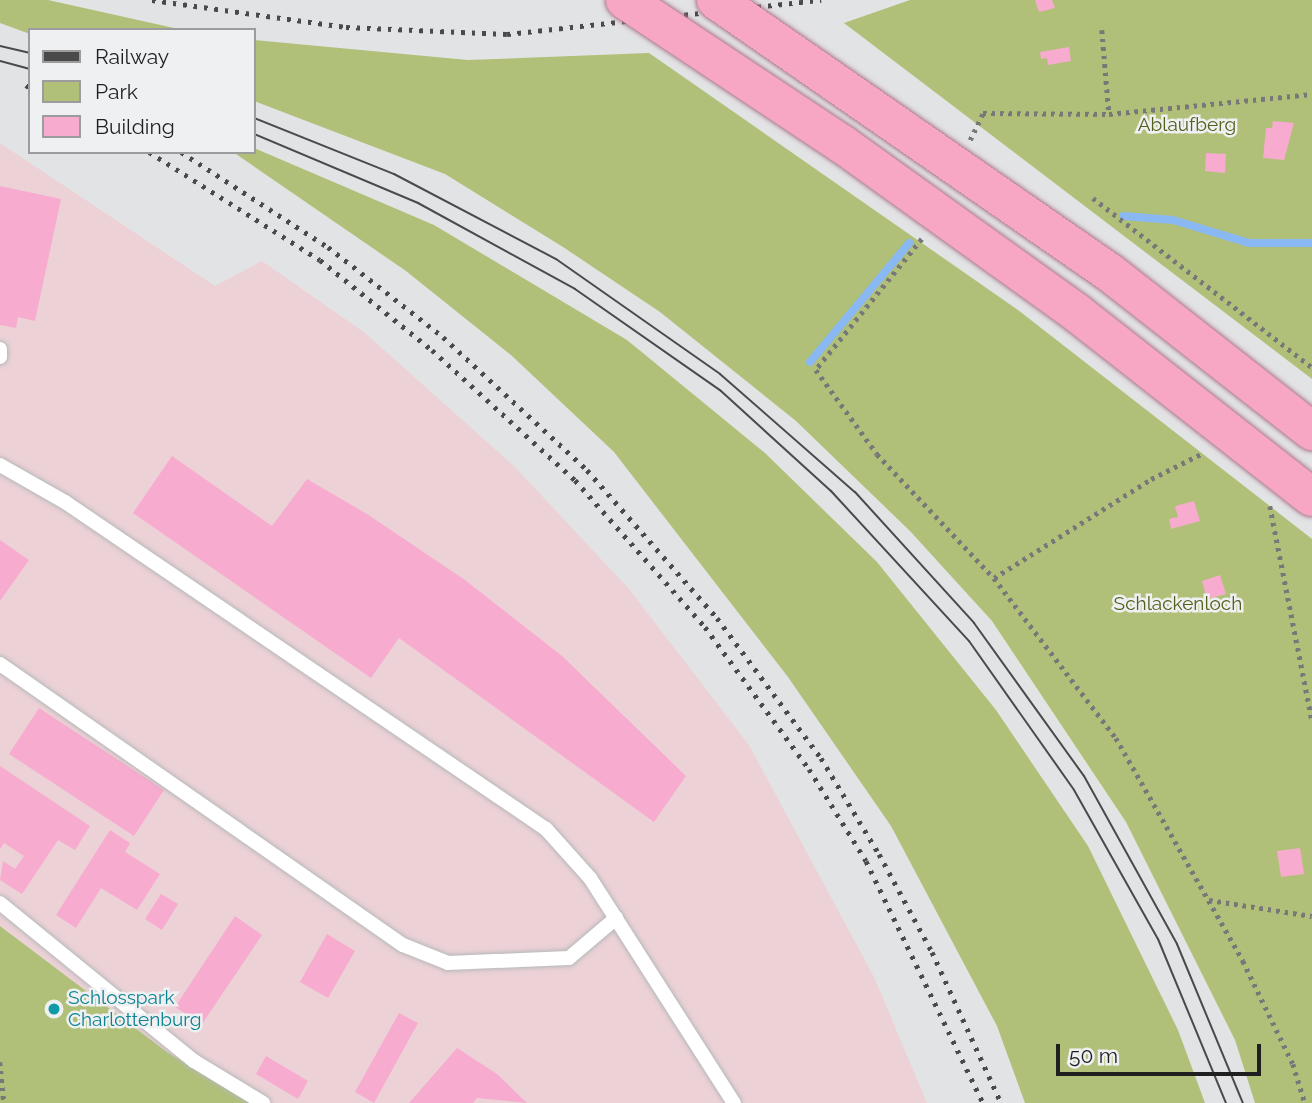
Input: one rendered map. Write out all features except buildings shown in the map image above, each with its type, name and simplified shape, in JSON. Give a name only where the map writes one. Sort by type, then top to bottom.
[{"type":"highway","points":[[625,0],[842,144],[1077,313],[1312,497]]},
{"type":"highway","points":[[716,0],[1109,272],[1312,431]]},
{"type":"lane","points":[[0,349],[0,357]]},
{"type":"lane","points":[[0,465],[77,509],[546,829],[590,878],[734,1103]]},
{"type":"lane","points":[[0,664],[403,945],[449,963],[569,958],[616,918]]},
{"type":"lane","points":[[0,903],[194,1061],[263,1103]]},
{"type":"path","points":[[1102,30],[1109,114]]},
{"type":"path","points":[[965,150],[983,113],[1109,114],[1312,94]]},
{"type":"path","points":[[1093,198],[1312,367]]},
{"type":"path","points":[[928,226],[916,251],[816,370],[877,454],[994,578],[1116,738],[1208,900],[1287,1053],[1305,1103]]},
{"type":"path","points":[[994,578],[1151,479],[1208,451]]},
{"type":"path","points":[[1268,492],[1312,721]]},
{"type":"path","points":[[1208,900],[1312,916]]},
{"type":"path","points":[[0,1062],[4,1103]]},
{"type":"shaded area","points":[[0,143],[215,286],[262,261],[365,333],[515,467],[629,589],[749,745],[874,977],[927,1103],[251,1103],[167,1052],[0,926]]},
{"type":"green space","points":[[0,0],[48,0],[174,28],[28,28],[28,33],[0,23]]},
{"type":"green space","name":"Ablaufberg","points":[[910,0],[1312,0],[1312,379],[844,23]]},
{"type":"green space","name":"Schlackenloch","points":[[256,40],[468,60],[649,53],[1018,310],[1312,539],[1312,1103],[1255,1103],[1235,1040],[1126,822],[992,621],[910,531],[796,421],[660,312],[563,247],[445,174],[256,102]]},
{"type":"green space","points":[[256,149],[434,225],[627,340],[765,453],[877,562],[996,710],[1088,846],[1178,1030],[1205,1103],[1025,1103],[997,1026],[891,826],[788,677],[614,452],[511,355],[406,271],[236,154],[256,154]]},
{"type":"green space","name":"Schlosspark Charlottenburg","points":[[0,926],[167,1052],[251,1103],[0,1103]]},
{"type":"waterway","points":[[1123,216],[1173,220],[1249,243],[1312,243]]},
{"type":"waterway","points":[[810,362],[909,243]]},
{"type":"tram line","points":[[0,46],[28,53]]},
{"type":"tram line","points":[[0,61],[28,68]]},
{"type":"tram line","points":[[256,119],[394,174],[556,259],[720,374],[855,492],[974,623],[1084,776],[1177,944],[1243,1103]]},
{"type":"tram line","points":[[256,135],[418,203],[575,289],[721,391],[831,491],[969,641],[1074,790],[1158,939],[1226,1103]]},
{"type":"railway","points":[[152,0],[346,27],[507,34],[821,0]]},
{"type":"railway","points":[[152,154],[320,260],[432,350],[575,480],[705,627],[809,769],[866,861],[983,1103]]},
{"type":"railway","points":[[184,154],[328,247],[443,337],[587,470],[717,618],[821,758],[879,854],[932,952],[1001,1103]]},
{"type":"place","name":"Schlosspark Charlottenburg","points":[[54,1009]]}]
